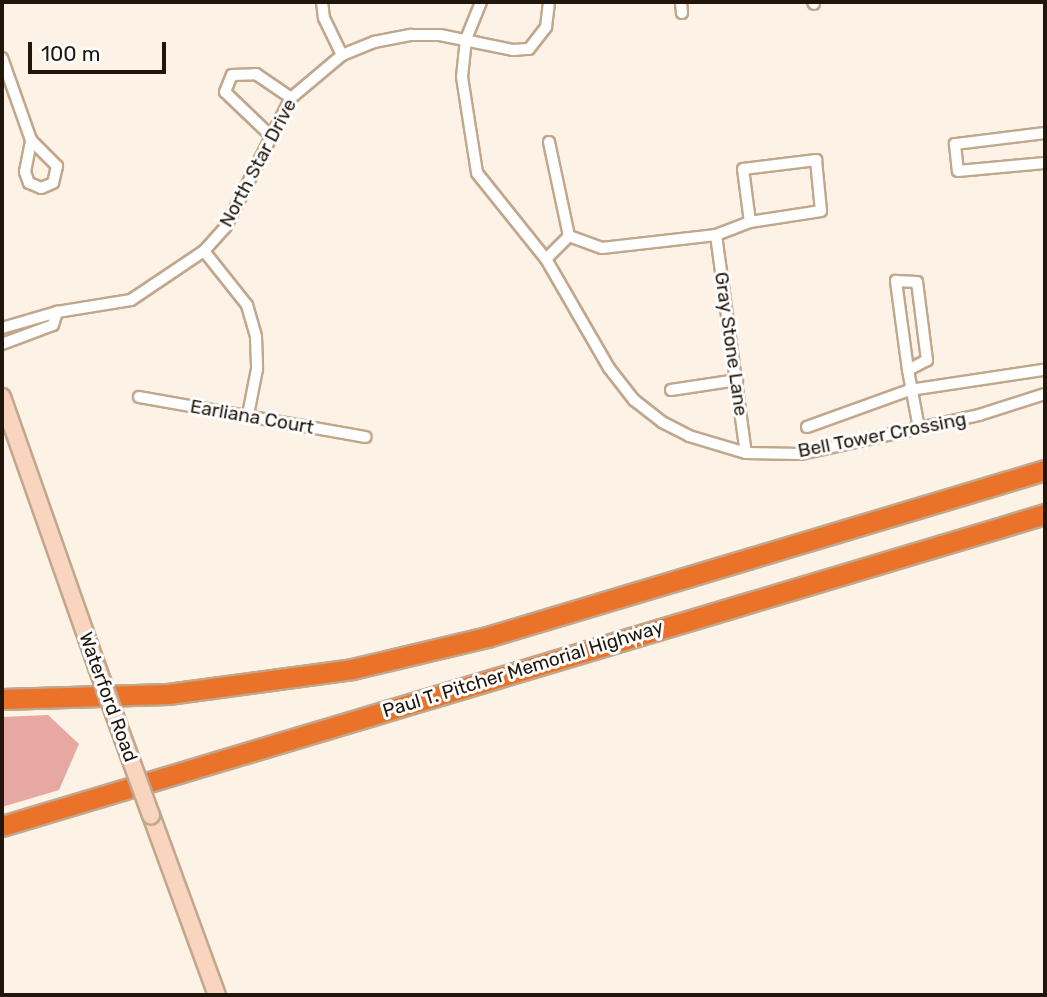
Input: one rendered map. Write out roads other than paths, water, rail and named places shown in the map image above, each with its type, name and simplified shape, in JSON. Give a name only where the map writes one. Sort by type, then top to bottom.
[{"type":"highway","points":[[2,699],[167,694],[352,669],[487,636],[1045,470]]},
{"type":"highway","name":"Paul T. Pitcher Memorial Highway","points":[[2,826],[1045,514]]},
{"type":"main road","name":"Waterford Road","points":[[2,397],[217,995]]},
{"type":"street","points":[[323,2],[324,18],[342,55]]},
{"type":"street","name":"Bell Tower Crossing","points":[[481,2],[466,39],[462,77],[477,173],[546,259],[609,368],[634,400],[689,436],[746,453],[800,454],[919,428],[1045,394]]},
{"type":"street","name":"North Star Drive","points":[[2,328],[57,312],[131,300],[204,251],[225,228],[291,98],[342,55],[373,42],[411,35],[466,39],[513,50],[529,49],[546,27],[549,2]]},
{"type":"street","points":[[2,58],[31,140]]},
{"type":"street","points":[[270,135],[225,92],[232,75],[256,74],[291,98]]},
{"type":"street","points":[[1045,133],[955,144],[958,171],[1045,163]]},
{"type":"street","points":[[548,142],[569,236]]},
{"type":"street","points":[[569,236],[602,248],[716,235],[750,222],[821,211],[816,160],[743,169],[750,222]]},
{"type":"street","name":"Gray Stone Lane","points":[[716,235],[746,453]]},
{"type":"street","points":[[546,259],[569,236]]},
{"type":"street","points":[[204,251],[247,305],[256,337],[257,369],[248,415]]},
{"type":"street","points":[[908,370],[928,360],[918,282],[896,281],[910,390],[919,428]]},
{"type":"street","points":[[2,344],[53,325],[57,312]]},
{"type":"street","points":[[807,427],[910,390],[1042,370]]},
{"type":"street","points":[[671,390],[737,380]]},
{"type":"street","name":"Earliana Court","points":[[139,397],[366,437]]}]
